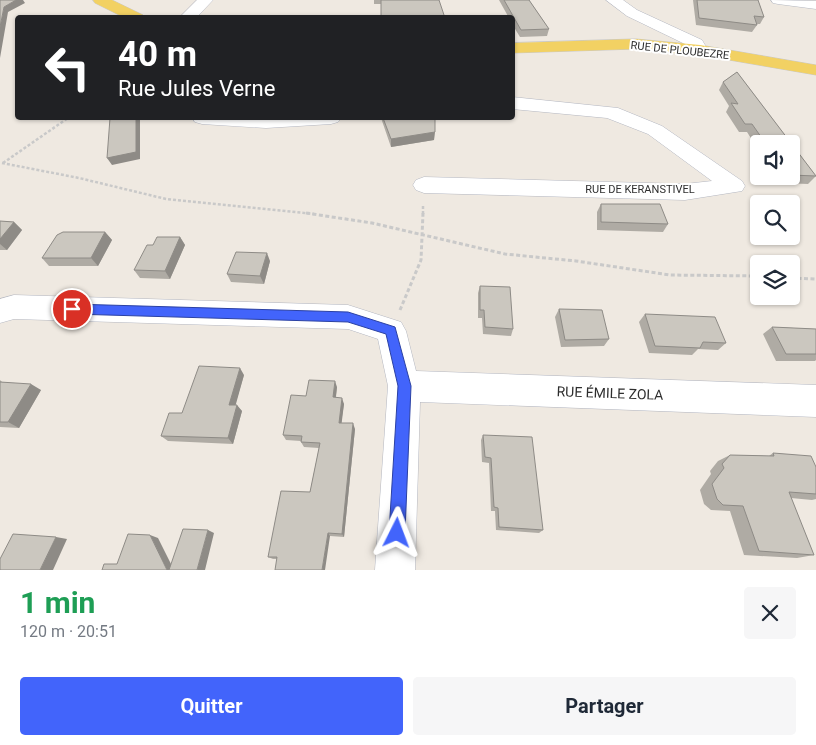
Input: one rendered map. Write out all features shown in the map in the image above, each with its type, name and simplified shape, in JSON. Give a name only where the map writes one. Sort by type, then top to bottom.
[{"type":"main road","points":[[100,0],[132,15]]},
{"type":"main road","name":"RUE DE PLOUBEZRE","points":[[515,48],[636,44],[700,50],[816,70]]},
{"type":"street","points":[[189,15],[206,0]]},
{"type":"street","points":[[613,0],[632,12],[696,43],[700,50]]},
{"type":"street","points":[[778,0],[816,5]]},
{"type":"street","name":"RUE DE KERANSTIVEL","points":[[424,185],[685,192],[734,186],[655,130],[611,112],[515,103]]},
{"type":"street","points":[[226,120],[251,122],[315,120]]},
{"type":"street","points":[[0,311],[14,307],[348,317],[391,331],[404,386],[395,570]]},
{"type":"street","name":"RUE ÉMILE ZOLA","points":[[404,386],[816,401]]},
{"type":"path","points":[[65,120],[2,163],[79,178],[166,199],[306,213],[372,223],[505,254],[576,261],[670,275],[750,276]]},
{"type":"path","points":[[391,331],[421,260],[424,185]]},
{"type":"path","points":[[800,278],[816,279]]},
{"type":"building","points":[[0,0],[16,0],[4,7],[0,27]]},
{"type":"building","points":[[381,0],[439,0],[444,15],[381,15]]},
{"type":"building","points":[[504,0],[529,0],[549,29],[521,30],[515,19],[515,15],[512,15]]},
{"type":"building","points":[[697,0],[758,0],[764,17],[754,16],[757,25],[699,18]]},
{"type":"building","points":[[737,72],[785,135],[760,135],[752,124],[745,124],[731,103],[738,104],[723,82]]},
{"type":"building","points":[[110,120],[136,120],[136,152],[107,158]]},
{"type":"building","points":[[384,120],[435,120],[435,132],[391,139]]},
{"type":"building","points":[[800,155],[816,176],[800,175]]},
{"type":"building","points":[[601,204],[660,204],[668,224],[601,222]]},
{"type":"building","points":[[0,221],[14,222],[0,239]]},
{"type":"building","points":[[63,232],[105,232],[91,258],[42,258],[57,235]]},
{"type":"building","points":[[157,237],[180,237],[165,271],[134,270],[147,245],[153,245]]},
{"type":"building","points":[[236,252],[267,253],[260,276],[227,274]]},
{"type":"building","points":[[480,286],[510,287],[513,329],[485,327],[484,310],[480,310]]},
{"type":"building","points":[[559,309],[602,310],[609,339],[565,340]]},
{"type":"building","points":[[645,314],[715,317],[726,343],[703,342],[700,348],[655,346]]},
{"type":"building","points":[[772,327],[816,329],[816,354],[786,354]]},
{"type":"building","points":[[199,366],[240,368],[229,405],[237,405],[228,438],[161,436],[169,413],[182,413]]},
{"type":"building","points":[[309,380],[335,381],[333,397],[342,398],[339,423],[353,423],[342,534],[328,533],[322,570],[275,570],[277,557],[268,557],[281,491],[310,492],[320,443],[301,442],[302,436],[283,435],[291,395],[306,396]]},
{"type":"building","points":[[0,382],[31,384],[8,422],[0,422]]},
{"type":"building","points":[[483,435],[532,437],[543,530],[499,527],[498,508],[494,507],[491,458],[485,457]]},
{"type":"building","points":[[773,453],[811,456],[816,467],[816,494],[789,492],[814,555],[759,551],[743,506],[723,505],[717,499],[712,484],[724,468],[722,464],[730,455],[774,456]]},
{"type":"building","points":[[183,529],[208,530],[197,570],[169,570]]},
{"type":"building","points":[[13,534],[56,537],[40,570],[0,570],[0,559]]},
{"type":"building","points":[[128,534],[150,535],[167,570],[102,570],[104,564],[117,564]]},
{"type":"route","points":[[72,309],[348,317],[391,331],[404,386],[397,533]]}]
